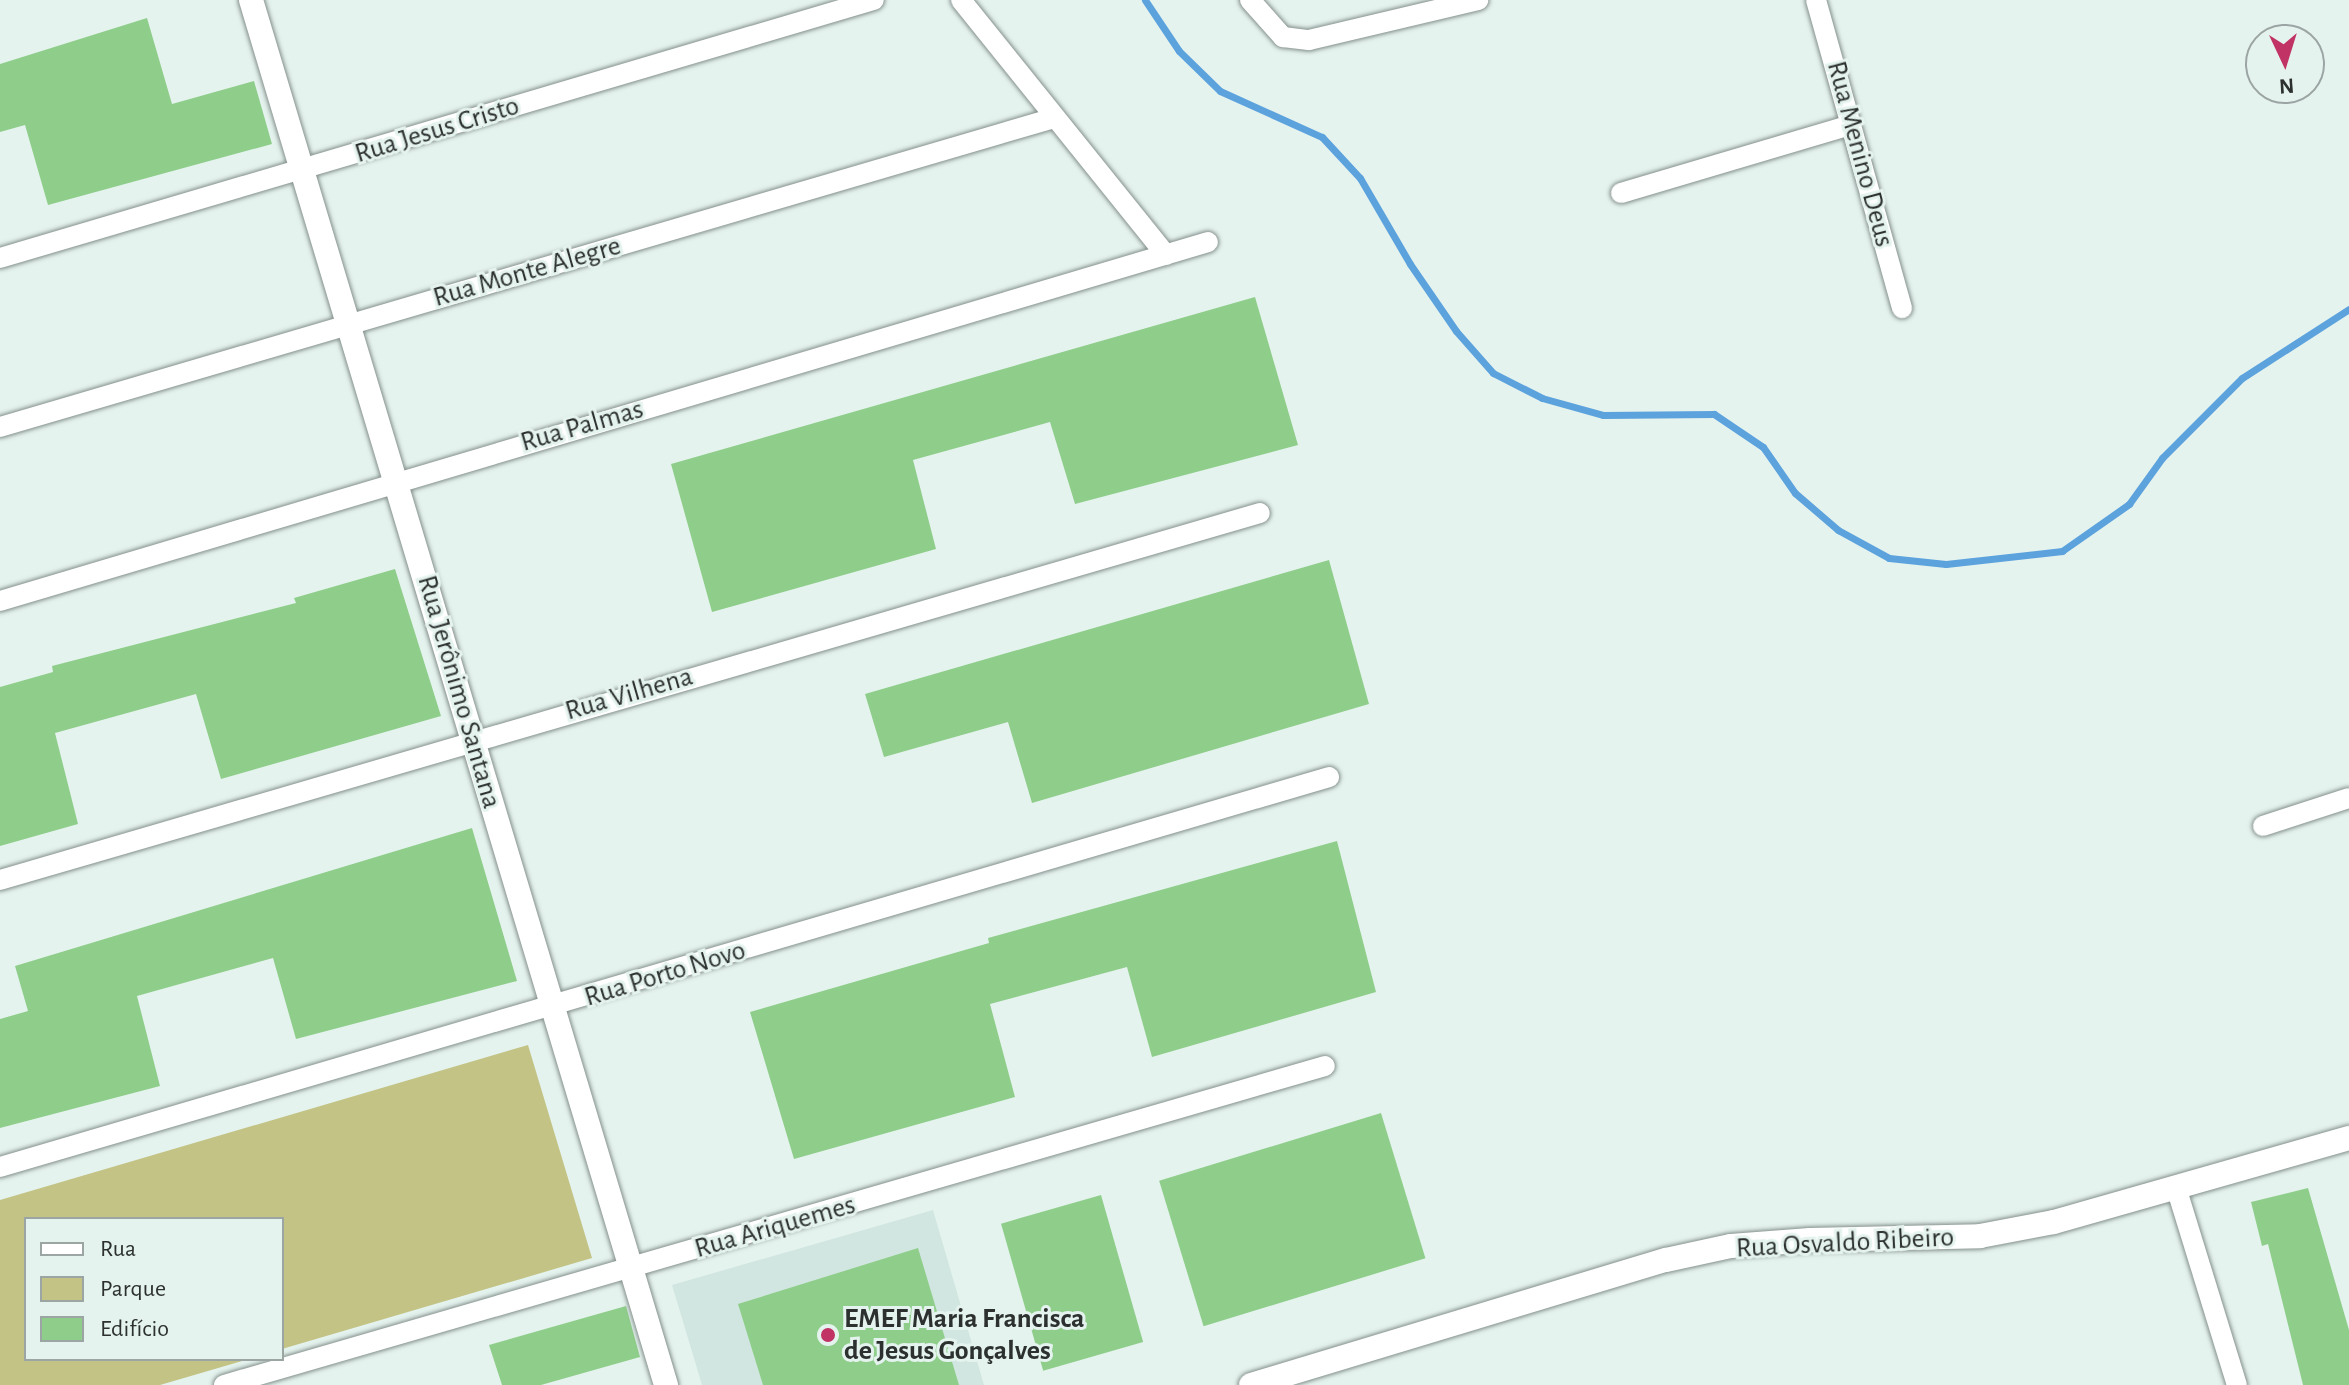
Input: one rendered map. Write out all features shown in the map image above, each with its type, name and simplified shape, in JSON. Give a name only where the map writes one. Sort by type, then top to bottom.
[{"type":"street","name":"Rua Jerônimo Santana","points":[[251,0],[352,323],[472,739],[666,1385]]},
{"type":"street","name":"Rua Jesus Cristo","points":[[0,258],[874,0]]},
{"type":"street","points":[[961,0],[1166,255]]},
{"type":"street","points":[[1250,0],[1283,37],[1309,40],[1478,0]]},
{"type":"street","name":"Rua Menino Deus","points":[[1816,0],[1902,308]]},
{"type":"street","name":"Rua Monte Alegre","points":[[0,427],[1054,118]]},
{"type":"street","points":[[1621,193],[1851,125]]},
{"type":"street","name":"Rua Palmas","points":[[0,601],[1208,242]]},
{"type":"street","name":"Rua Vilhena","points":[[0,880],[472,739],[1260,513]]},
{"type":"street","name":"Rua Porto Novo","points":[[0,1167],[1329,777]]},
{"type":"street","points":[[2263,826],[2349,798]]},
{"type":"street","name":"Rua Ariquemes","points":[[224,1385],[1325,1066]]},
{"type":"street","name":"Rua Osvaldo Ribeiro","points":[[1251,1385],[1679,1257],[1731,1246],[1810,1240],[1980,1236],[2054,1222],[2349,1138]]},
{"type":"street","points":[[2176,1187],[2237,1385]]},
{"type":"shaded area","name":"EMEF Maria Francisca de Jesus Gonçalves","points":[[933,1210],[984,1385],[702,1385],[672,1285]]},
{"type":"green space","points":[[528,1045],[592,1258],[284,1348],[284,1217],[24,1217],[24,1361],[242,1361],[160,1385],[0,1385],[0,1200]]},
{"type":"building","points":[[147,18],[172,104],[254,81],[272,144],[48,205],[25,125],[0,132],[0,64]]},
{"type":"building","points":[[1255,297],[1298,445],[1075,504],[1050,422],[913,460],[936,549],[712,612],[671,464]]},
{"type":"building","points":[[1329,560],[1369,704],[1032,803],[1008,722],[884,757],[865,694]]},
{"type":"building","points":[[395,569],[441,716],[221,779],[196,694],[55,733],[78,824],[0,846],[0,687],[53,672],[52,666],[296,603],[294,598]]},
{"type":"building","points":[[472,828],[517,981],[296,1039],[273,958],[137,996],[160,1086],[0,1128],[0,1019],[28,1011],[15,966]]},
{"type":"building","points":[[1337,841],[1376,992],[1152,1057],[1127,967],[990,1004],[1015,1097],[794,1159],[750,1012],[989,943],[988,938]]},
{"type":"building","points":[[1381,1113],[1425,1258],[1204,1326],[1159,1181]]},
{"type":"building","points":[[2308,1188],[2349,1330],[2349,1385],[2303,1385],[2268,1244],[2262,1246],[2251,1202]]},
{"type":"building","points":[[1101,1195],[1143,1342],[1043,1371],[1001,1224]]},
{"type":"building","points":[[918,1248],[959,1385],[763,1385],[738,1304]]},
{"type":"building","points":[[626,1306],[640,1357],[541,1385],[502,1385],[489,1345]]},
{"type":"waterway","points":[[1145,0],[1179,51],[1220,91],[1322,137],[1360,178],[1410,264],[1456,331],[1493,373],[1542,398],[1603,415],[1714,414],[1763,447],[1795,493],[1838,530],[1889,558],[1946,564],[2062,551],[2129,504],[2162,458],[2242,378],[2349,309]]},
{"type":"place","name":"EMEF Maria Francisca de Jesus Gonçalves","points":[[828,1335]]}]
